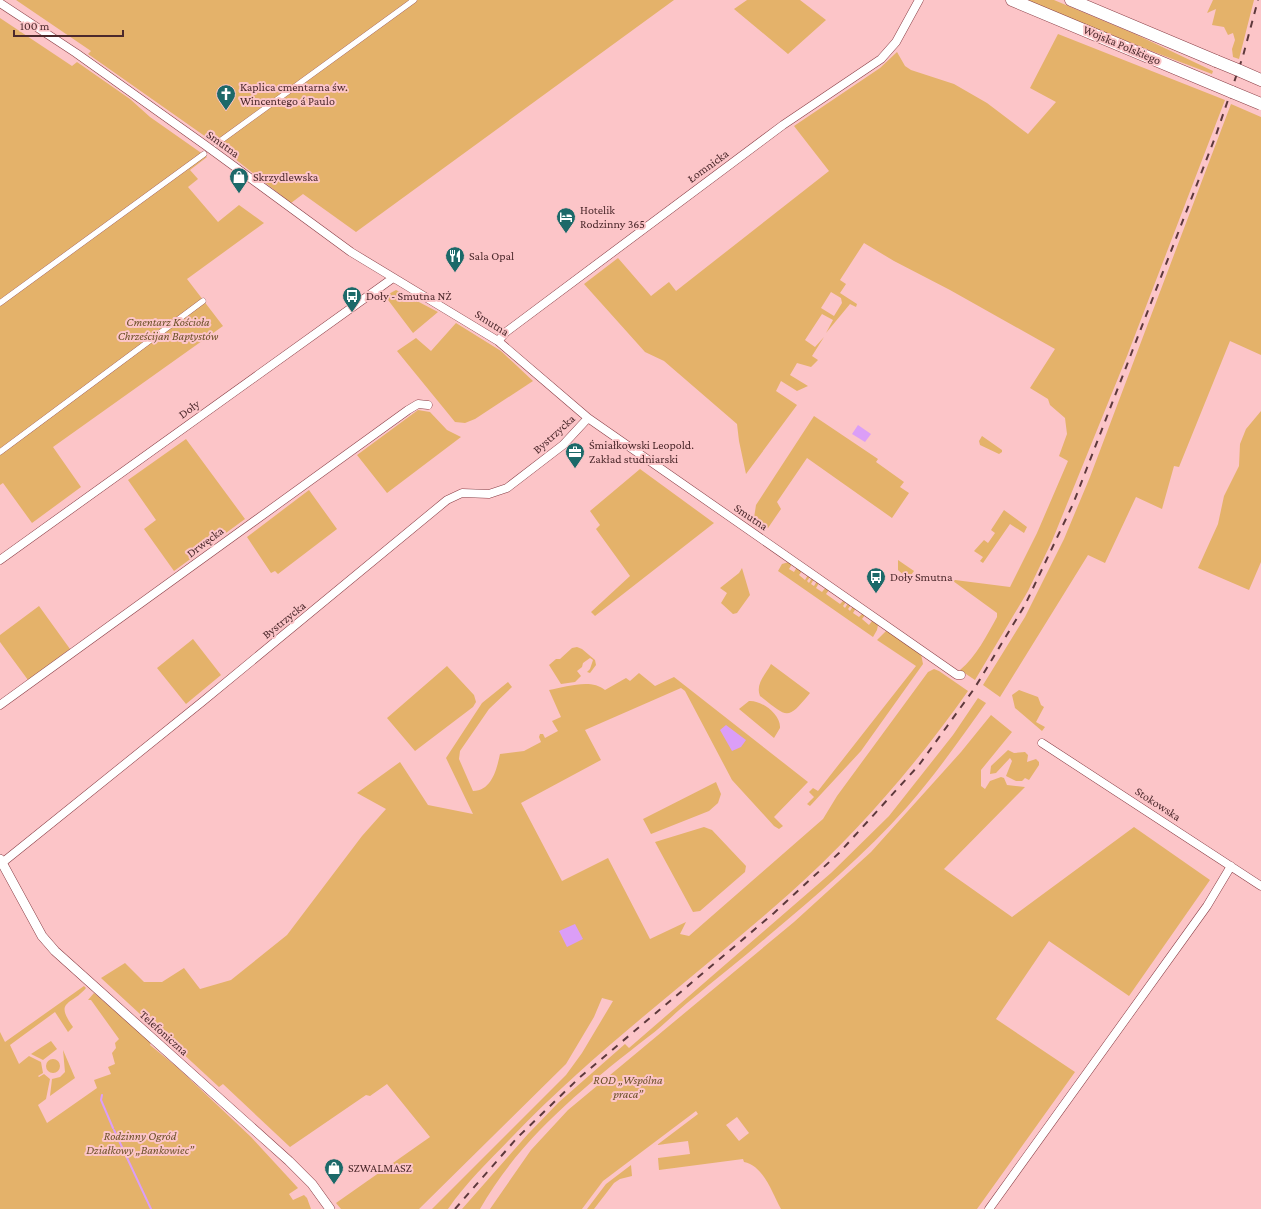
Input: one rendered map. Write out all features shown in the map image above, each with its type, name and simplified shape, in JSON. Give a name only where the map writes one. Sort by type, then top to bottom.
[{"type":"main road","name":"Wojska Polskiego","points":[[1012,0],[1261,104]]},
{"type":"main road","name":"Wojska Polskiego","points":[[1071,0],[1261,80]]},
{"type":"street","points":[[216,144],[414,0]]},
{"type":"street","name":"Łomnicka","points":[[498,341],[506,332],[624,243],[783,126],[880,59],[896,42],[919,0]]},
{"type":"street","name":"Smutna","points":[[0,3],[76,53],[339,244],[498,341],[588,418],[957,675],[961,675]]},
{"type":"street","points":[[0,303],[204,154]]},
{"type":"street","name":"Doły","points":[[0,560],[393,278]]},
{"type":"street","points":[[0,452],[203,301]]},
{"type":"street","name":"Drwęcka","points":[[0,705],[408,410],[418,404],[428,405]]},
{"type":"street","name":"Bystrzycka","points":[[1,861],[172,726],[448,500],[462,493],[489,494],[506,488],[563,445],[588,418]]},
{"type":"street","name":"Stokowska","points":[[1042,743],[1261,886]]},
{"type":"street","name":"Telefoniczna","points":[[1,861],[42,936],[55,951],[290,1161],[312,1184],[330,1209]]},
{"type":"street","points":[[989,1209],[1207,906],[1231,866]]},
{"type":"green space","points":[[16,0],[674,0],[356,232],[303,194],[291,203],[216,144],[88,54],[91,51]]},
{"type":"green space","points":[[747,0],[800,0],[826,20],[788,54],[734,9]]},
{"type":"green space","points":[[1025,0],[1054,0],[1135,34],[1213,71],[1212,74],[1146,49]]},
{"type":"green space","points":[[1213,0],[1254,0],[1239,59],[1233,57],[1232,49],[1235,40],[1233,33],[1228,35],[1224,27],[1212,25],[1216,9],[1207,13]]},
{"type":"green space","name":"Cmentarz Kościoła Chrześcijan Baptystów","points":[[0,18],[72,66],[77,62],[130,99],[150,117],[207,157],[190,170],[198,179],[188,187],[218,222],[239,205],[264,223],[187,279],[223,326],[53,447],[81,487],[32,523],[3,483],[0,485]]},
{"type":"green space","points":[[1058,34],[1225,100],[1127,356],[1052,541],[1028,591],[975,680],[960,670],[966,665],[981,645],[997,617],[997,613],[953,581],[955,580],[1010,587],[1037,533],[1068,461],[1059,456],[1067,434],[1065,418],[1050,405],[1048,399],[1030,388],[1055,349],[864,243],[840,280],[846,284],[840,293],[857,304],[856,307],[850,304],[826,333],[833,320],[822,314],[805,340],[815,347],[824,337],[812,356],[818,360],[811,367],[797,363],[790,375],[808,386],[797,391],[781,381],[776,391],[797,405],[746,474],[737,424],[664,361],[645,352],[584,284],[618,258],[651,296],[669,282],[676,291],[829,171],[794,126],[880,68],[897,52],[905,66],[911,70],[954,84],[987,103],[1028,134],[1056,102],[1030,88]],"holes":[[[831,292],[841,298],[842,303],[834,316],[821,308]]]},
{"type":"green space","points":[[1231,104],[1261,117],[1261,355],[1230,341],[1179,467],[1174,466],[1162,509],[1136,497],[1105,563],[1088,555],[1000,697],[983,685],[1025,617],[1064,539],[1090,477]]},
{"type":"green space","points":[[396,290],[438,312],[413,333],[385,296]]},
{"type":"green space","points":[[456,323],[501,351],[533,381],[475,419],[465,423],[455,422],[397,351],[416,338],[431,351]]},
{"type":"green space","points":[[418,410],[430,412],[447,430],[461,437],[387,493],[357,455]]},
{"type":"green space","points":[[1261,411],[1261,562],[1249,590],[1198,568],[1218,524],[1224,496],[1239,466],[1240,444],[1246,429]]},
{"type":"green space","points":[[814,416],[878,459],[876,462],[904,482],[900,487],[909,493],[892,518],[807,458],[777,502],[781,509],[768,528],[754,518],[756,505]]},
{"type":"green space","points":[[982,436],[1002,450],[1002,452],[999,454],[980,445],[979,441]]},
{"type":"green space","points":[[186,439],[245,519],[174,571],[144,529],[156,520],[128,480]]},
{"type":"green space","points":[[640,469],[714,523],[595,616],[591,612],[630,576],[596,529],[600,525],[590,511]]},
{"type":"green space","points":[[309,490],[337,529],[278,574],[275,571],[271,573],[247,537]]},
{"type":"green space","points":[[1004,510],[1027,527],[1024,533],[1010,524],[983,563],[980,561],[983,557],[974,551],[984,540],[988,543],[995,533],[991,530]]},
{"type":"green space","points":[[898,560],[914,571],[908,579],[898,570]]},
{"type":"green space","points":[[789,562],[792,564],[789,569],[794,572],[797,567],[802,571],[799,575],[805,580],[808,575],[810,577],[807,581],[809,583],[812,578],[814,579],[811,584],[814,586],[817,581],[819,583],[816,588],[822,592],[826,587],[829,590],[826,594],[840,604],[844,600],[846,602],[843,606],[845,608],[848,603],[851,605],[848,609],[850,611],[853,606],[856,608],[853,613],[859,617],[863,613],[865,615],[862,619],[869,625],[872,621],[878,625],[873,637],[778,571],[782,564]]},
{"type":"green space","points":[[742,568],[750,595],[737,613],[733,614],[721,603],[727,593],[720,588],[739,573]]},
{"type":"green space","points":[[39,606],[70,649],[28,680],[0,642],[0,635]]},
{"type":"green space","points":[[887,630],[921,654],[923,664],[861,751],[810,806],[807,804],[814,797],[809,792],[813,788],[818,791],[916,666],[877,640]]},
{"type":"green space","points":[[193,639],[221,675],[186,704],[157,668]]},
{"type":"green space","points":[[577,647],[582,649],[595,660],[596,665],[590,673],[587,672],[590,669],[593,660],[590,658],[583,663],[582,667],[577,671],[581,676],[575,682],[561,684],[549,665],[556,659],[560,659],[572,648]]},
{"type":"green space","points":[[771,664],[810,693],[791,712],[782,712],[776,709],[760,696],[760,683]]},
{"type":"green space","points":[[447,666],[474,695],[476,702],[473,707],[415,751],[387,718]]},
{"type":"green space","points":[[934,669],[968,691],[928,745],[885,797],[839,847],[790,893],[613,1042],[545,1104],[478,1172],[448,1209],[432,1209],[566,1075],[582,1053],[613,1001],[602,998],[594,1017],[566,1064],[419,1209],[341,1209],[336,1203],[430,1137],[387,1084],[370,1096],[366,1095],[290,1147],[223,1084],[219,1087],[101,978],[125,963],[144,982],[162,982],[184,968],[200,989],[231,980],[287,935],[362,836],[386,809],[357,793],[400,762],[428,805],[473,814],[446,758],[482,703],[508,682],[512,687],[489,709],[460,751],[459,759],[473,791],[485,787],[489,783],[495,772],[500,754],[524,751],[541,742],[539,737],[540,734],[543,734],[545,738],[558,731],[552,721],[561,717],[549,690],[578,684],[586,684],[599,686],[605,690],[626,678],[630,681],[639,673],[655,686],[674,677],[808,782],[774,817],[783,826],[779,829],[774,826],[732,780],[685,691],[681,688],[585,730],[601,760],[521,803],[562,881],[608,858],[650,939],[686,922],[680,934],[689,936],[823,819],[837,796],[928,672]]},
{"type":"green space","points":[[1019,690],[1038,697],[1041,705],[1044,707],[1036,722],[1045,727],[1042,731],[1015,708],[1012,695]]},
{"type":"green space","points":[[978,698],[986,703],[958,743],[907,807],[874,841],[804,906],[686,1004],[654,1033],[578,1094],[555,1115],[514,1159],[496,1183],[480,1209],[462,1209],[528,1134],[559,1102],[625,1044],[629,1048],[831,873],[889,816],[953,735]]},
{"type":"green space","points":[[749,701],[759,703],[774,713],[780,728],[774,738],[739,709]]},
{"type":"green space","name":"ROD „Wspólna praca”","points":[[991,715],[1012,732],[981,770],[981,786],[985,789],[990,781],[1001,777],[1004,778],[1007,785],[1025,787],[944,869],[1012,917],[1134,827],[1210,880],[1129,996],[1049,941],[996,1019],[1075,1072],[977,1209],[781,1209],[771,1188],[762,1174],[751,1165],[744,1162],[743,1159],[659,1170],[658,1158],[690,1154],[688,1141],[657,1145],[698,1114],[696,1111],[603,1181],[582,1209],[490,1209],[531,1150],[568,1110],[794,922],[871,852],[961,752]],"holes":[[[737,1117],[749,1133],[739,1141],[726,1125]]]},
{"type":"green space","points":[[1008,750],[1014,753],[1025,752],[1028,755],[1027,762],[1036,759],[1039,762],[1039,765],[1029,780],[1025,778],[1022,781],[1016,781],[1006,776],[1012,761],[1010,758],[996,773],[990,774],[991,766]]},
{"type":"green space","points":[[716,782],[721,794],[718,803],[709,811],[651,834],[643,819]]},
{"type":"green space","points":[[704,827],[712,830],[746,866],[745,872],[700,911],[693,912],[655,842]]},
{"type":"green space","name":"Rodzinny Ogród Działkowy „Bankowiec”","points":[[84,986],[86,988],[67,1004],[65,1008],[67,1018],[73,1027],[68,1032],[55,1012],[10,1045],[19,1064],[29,1056],[41,1062],[43,1073],[38,1076],[39,1077],[44,1074],[50,1079],[46,1099],[38,1105],[47,1123],[97,1088],[94,1080],[111,1074],[108,1067],[115,1064],[112,1053],[116,1048],[115,1043],[119,1039],[91,1000],[88,1000],[94,993],[151,1042],[150,1045],[177,1067],[251,1137],[298,1188],[289,1194],[293,1200],[304,1195],[307,1198],[311,1209],[0,1209],[0,1032],[5,1042]]},
{"type":"green space","points":[[51,1041],[57,1049],[43,1060],[31,1054]]},
{"type":"green space","points":[[63,1050],[75,1078],[50,1096],[52,1079],[60,1077],[65,1072]]},
{"type":"green space","points":[[50,1059],[56,1059],[60,1063],[60,1069],[56,1073],[50,1073],[46,1069],[46,1063]]},
{"type":"green space","points":[[631,1165],[632,1176],[620,1179],[614,1183],[594,1209],[587,1209],[606,1184]]},
{"type":"shaded area","points":[[858,425],[871,434],[865,442],[852,434]]},
{"type":"shaded area","points":[[726,725],[746,740],[741,747],[732,751],[720,730]]},
{"type":"shaded area","points":[[575,924],[583,939],[567,947],[559,931]]},
{"type":"waterway","points":[[102,1095],[101,1100],[113,1128]]},
{"type":"waterway","points":[[114,1130],[151,1209]]},
{"type":"railway","points":[[455,1209],[517,1138],[579,1078],[774,913],[839,853],[919,765],[974,689],[1025,605],[1073,504],[1216,135],[1243,56],[1258,0]]},
{"type":"place","name":"Kaplica cmentarna św. Wincentego á Paulo","points":[[226,111]]},
{"type":"place","name":"Skrzydlewska","points":[[239,194]]},
{"type":"place","name":"Hotelik Rodzinny 365","points":[[566,234]]},
{"type":"place","name":"Sala Opal","points":[[455,273]]},
{"type":"place","name":"Doły - Smutna NŻ","points":[[352,313]]},
{"type":"place","name":"Śmiałkowski Leopold. Zakład studniarski","points":[[575,469]]},
{"type":"place","name":"Doły Smutna","points":[[876,594]]},
{"type":"place","name":"SZWALMASZ","points":[[334,1185]]}]
